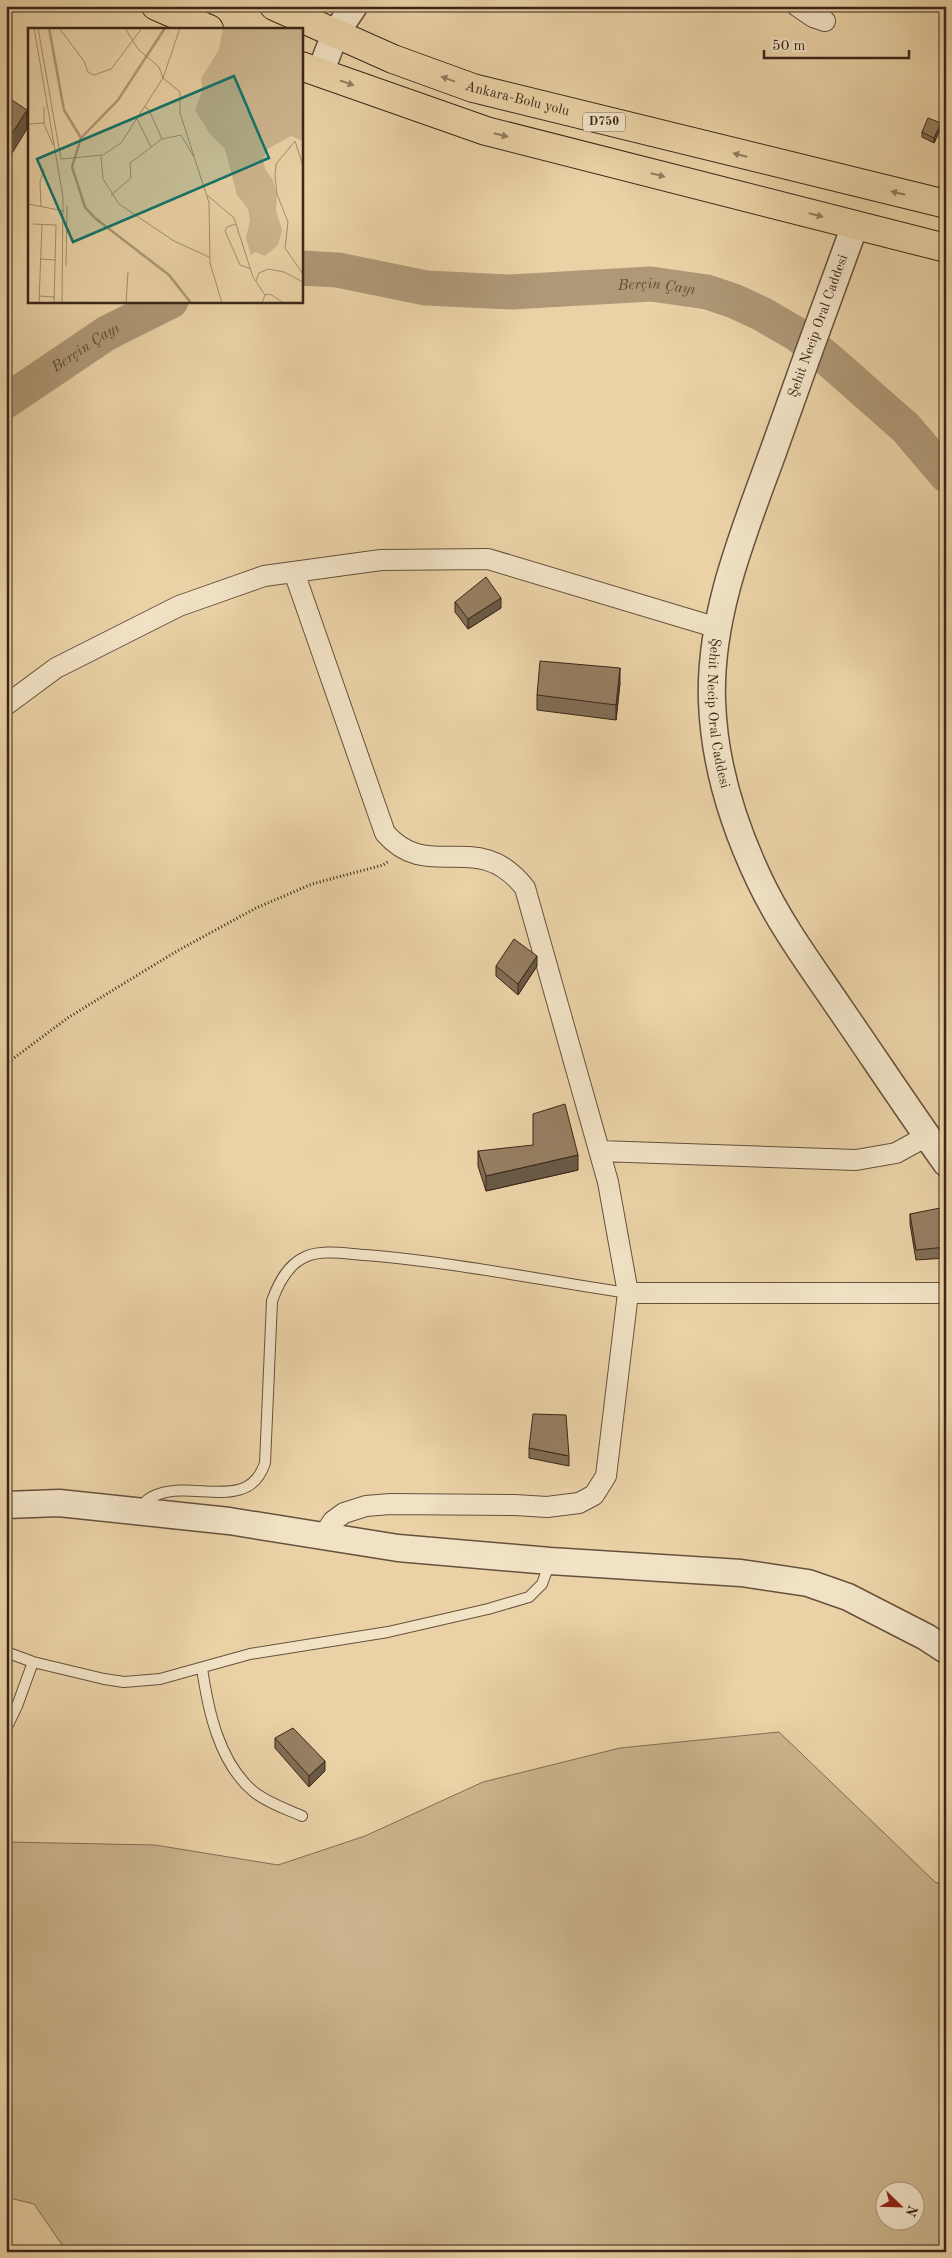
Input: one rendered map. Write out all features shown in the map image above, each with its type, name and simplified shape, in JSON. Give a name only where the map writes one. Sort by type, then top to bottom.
[{"type":"highway","points":[[156,6],[207,28]]},
{"type":"highway","name":"Ankara-Bolu yolu","points":[[274,6],[393,60],[510,99],[946,204]]},
{"type":"highway","points":[[310,69],[486,131],[946,248]]},
{"type":"street","points":[[310,69],[354,6]]},
{"type":"street","points":[[798,6],[813,17],[825,21]]},
{"type":"street","name":"Şehit Necip Oral Caddesi","points":[[855,225],[740,544],[729,580],[718,628],[712,679],[712,702],[723,780],[745,847],[772,906],[797,946],[946,1163]]},
{"type":"street","points":[[6,705],[56,668],[179,606],[264,576],[381,560],[488,559],[718,628]]},
{"type":"street","points":[[294,572],[385,833],[402,849],[421,856],[475,856],[488,859],[510,871],[525,888],[600,1151],[615,1213],[628,1293],[606,1476],[594,1496],[579,1503],[547,1507],[486,1504],[366,1506],[344,1513],[333,1521],[323,1536]]},
{"type":"street","points":[[600,1151],[856,1160],[896,1152],[927,1136]]},
{"type":"street","points":[[628,1293],[946,1293]]},
{"type":"street","points":[[6,1505],[59,1503],[230,1521],[398,1548],[550,1561],[741,1573],[808,1583],[848,1597],[926,1637],[946,1650]]},
{"type":"lane","points":[[141,1512],[143,1504],[148,1499],[174,1490],[234,1493],[241,1491],[253,1484],[263,1471],[265,1463],[272,1301],[282,1279],[297,1262],[306,1256],[331,1253],[402,1258],[628,1293]]},
{"type":"lane","points":[[6,1652],[33,1662],[124,1682],[160,1679],[250,1654],[388,1632],[446,1620],[529,1597],[542,1584],[550,1561]]},
{"type":"lane","points":[[6,1729],[18,1706],[33,1662]]},
{"type":"lane","points":[[202,1668],[211,1716],[220,1741],[238,1774],[246,1784],[263,1798],[302,1816]]},
{"type":"path","points":[[6,1064],[69,1017],[177,952],[256,908],[312,884],[384,865],[402,849]]},
{"type":"shaded area","points":[[779,1732],[935,1882],[946,1886],[946,2252],[67,2252],[34,2204],[6,2197],[6,1842],[155,1845],[278,1865],[365,1836],[483,1782],[620,1748]]},
{"type":"building","points":[[6,96],[27,110],[6,143]]},
{"type":"building","points":[[928,118],[941,123],[934,138],[922,132]]},
{"type":"building","points":[[486,577],[501,598],[468,619],[455,602]]},
{"type":"building","points":[[540,661],[620,668],[616,705],[537,695]]},
{"type":"building","points":[[514,939],[537,956],[518,984],[496,966]]},
{"type":"building","points":[[565,1104],[578,1155],[486,1176],[478,1151],[533,1145],[533,1114]]},
{"type":"building","points":[[945,1207],[946,1247],[916,1250],[910,1214]]},
{"type":"building","points":[[533,1414],[566,1415],[569,1456],[529,1448]]},
{"type":"building","points":[[293,1728],[325,1761],[309,1776],[275,1738]]},
{"type":"waterway","name":"Berçin Çayı","points":[[302,268],[338,270],[426,288],[511,292],[651,284],[707,292],[734,301],[762,314],[798,335],[906,428],[946,475]]},
{"type":"waterway","name":"Berçin Çayı","points":[[6,401],[107,333],[169,302]]}]
